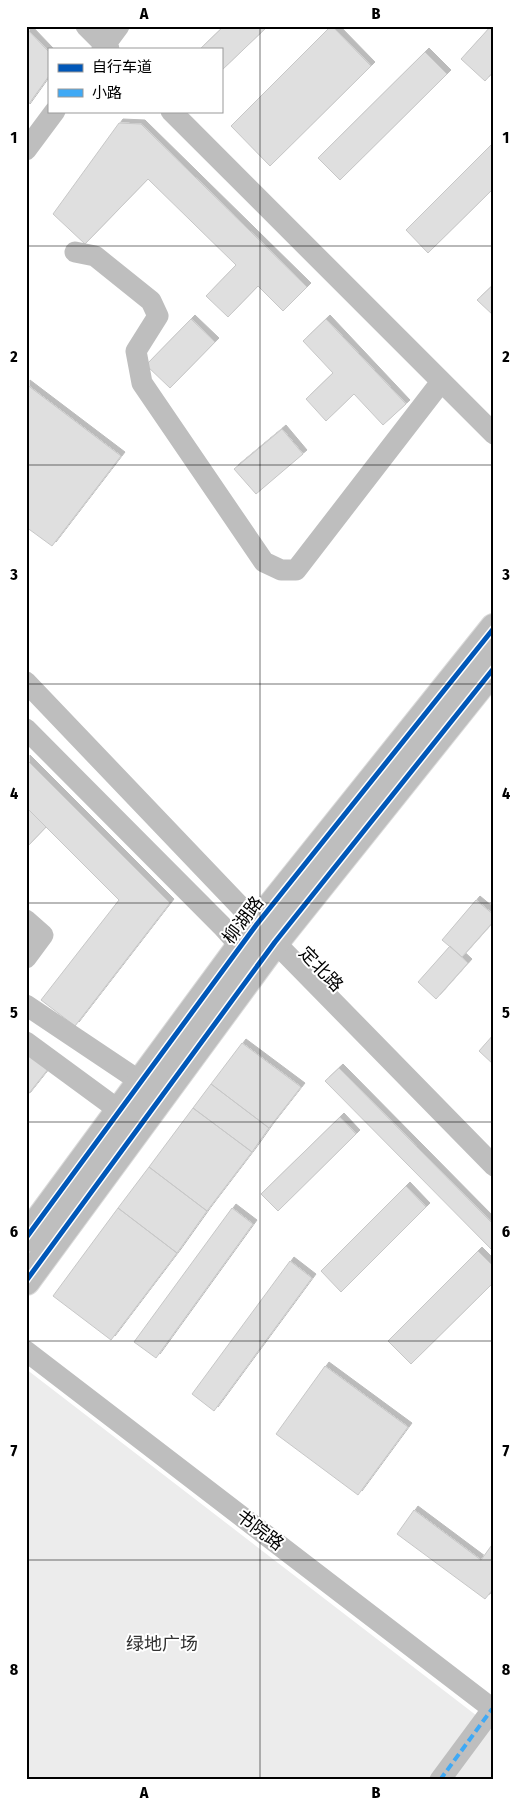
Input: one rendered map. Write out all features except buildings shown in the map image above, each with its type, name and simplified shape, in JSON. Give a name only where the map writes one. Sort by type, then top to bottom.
[{"type":"main road","name":"柳湖路","points":[[26,1281],[266,933],[494,628]]},
{"type":"main road","name":"柳湖路","points":[[26,1238],[240,946],[266,933],[494,668]]},
{"type":"street","points":[[86,26],[105,47],[119,26]]},
{"type":"street","points":[[26,150],[54,112]]},
{"type":"street","points":[[172,112],[494,434]]},
{"type":"street","points":[[75,252],[95,256],[151,301],[158,316],[136,351],[142,383],[264,562],[281,570],[296,570],[441,382]]},
{"type":"street","name":"定北路","points":[[26,682],[266,933],[494,1166]]},
{"type":"street","points":[[26,729],[240,946]]},
{"type":"street","points":[[26,920],[43,935],[26,958]]},
{"type":"street","points":[[26,1006],[141,1082]]},
{"type":"street","points":[[26,1042],[120,1111]]},
{"type":"street","name":"书院路","points":[[26,1351],[493,1708]]},
{"type":"street","points":[[440,1780],[493,1708]]},
{"type":"green space","name":"绿地广场","points":[[26,1369],[494,1729],[494,1780],[26,1780]]},
{"type":"marked path","points":[[440,1780],[492,1709]]},
{"type":"cycle path","points":[[26,1238],[257,924],[494,628]]},
{"type":"cycle path","points":[[26,1281],[275,942],[494,668]]}]
